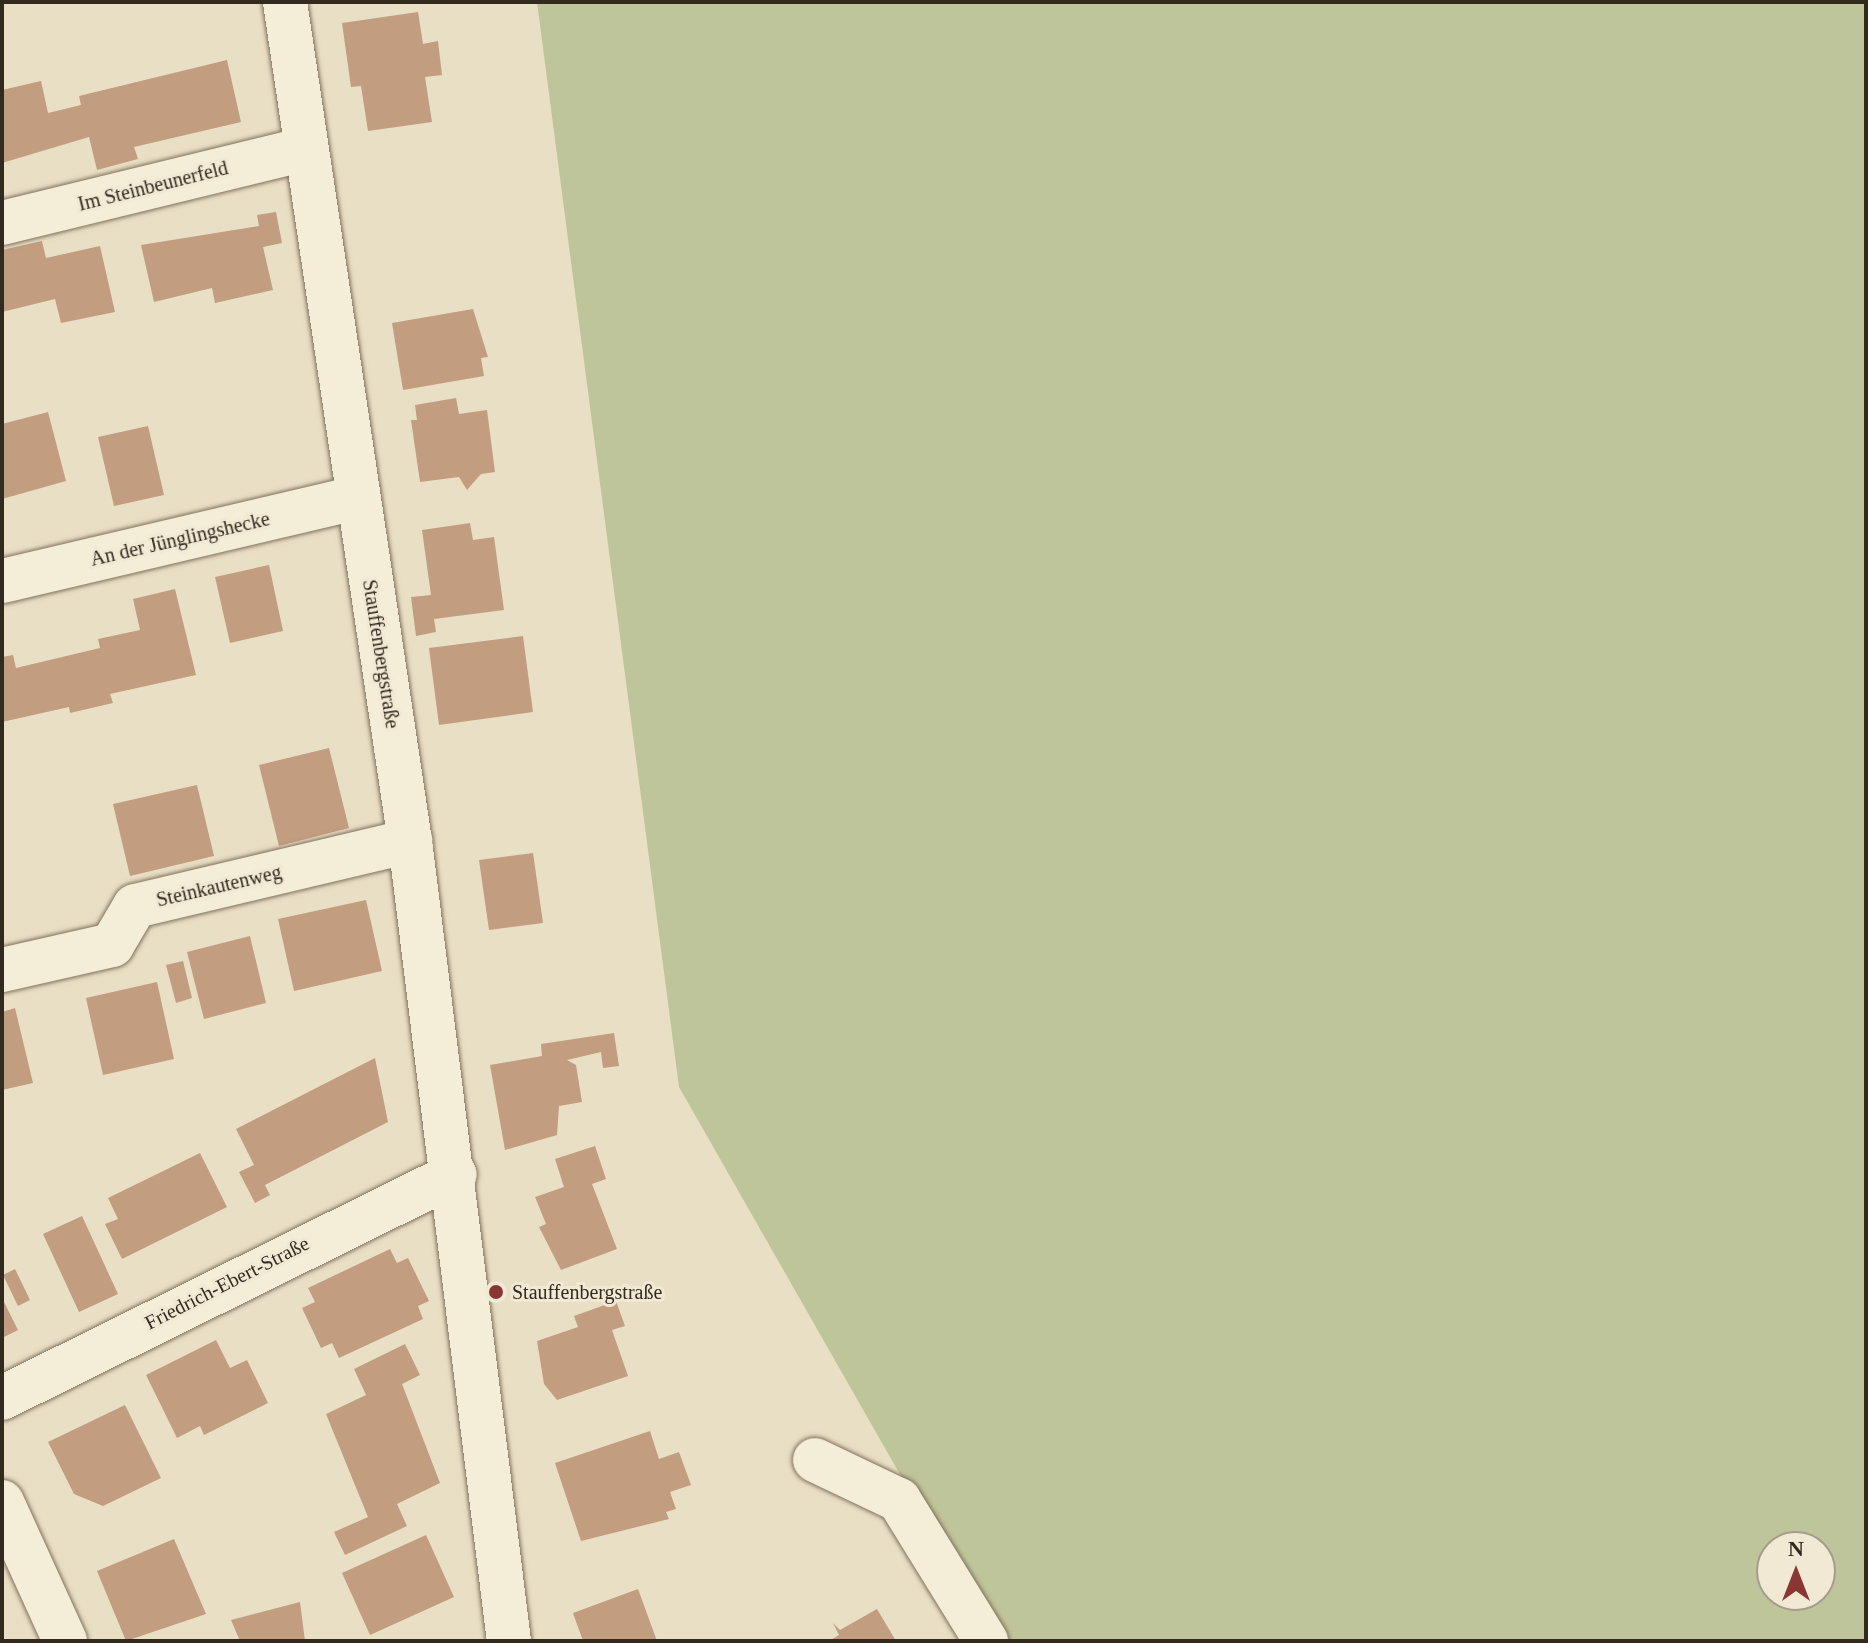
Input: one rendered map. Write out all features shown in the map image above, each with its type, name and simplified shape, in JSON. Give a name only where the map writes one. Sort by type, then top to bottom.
[{"type":"street","name":"Stauffenbergstraße","points":[[285,2],[410,841],[455,1174],[509,1641]]},
{"type":"street","name":"Im Steinbeunerfeld","points":[[2,223],[305,149]]},
{"type":"street","name":"An der Jünglingshecke","points":[[2,581],[357,498]]},
{"type":"street","name":"Steinkautenweg","points":[[2,970],[112,945],[135,906],[410,841]]},
{"type":"street","name":"Friedrich-Ebert-Straße","points":[[2,1398],[455,1174]]},
{"type":"street","points":[[815,1460],[899,1500],[986,1641]]},
{"type":"street","points":[[2,1502],[65,1641]]},
{"type":"green space","points":[[537,2],[1866,2],[1866,1641],[995,1641],[679,1087]]},
{"type":"building","points":[[418,12],[423,44],[438,41],[442,75],[425,77],[432,122],[368,131],[361,86],[351,87],[342,23]]},
{"type":"building","points":[[227,60],[241,122],[134,147],[138,159],[97,170],[89,137],[2,163],[2,90],[41,81],[48,113],[81,105],[79,96]]},
{"type":"building","points":[[276,212],[282,243],[263,247],[273,290],[215,303],[212,288],[154,302],[141,245],[259,226],[257,215]]},
{"type":"building","points":[[42,241],[46,258],[100,246],[115,312],[61,323],[55,299],[2,312],[2,250]]},
{"type":"building","points":[[473,309],[488,357],[481,358],[484,376],[403,390],[392,323]]},
{"type":"building","points":[[456,398],[459,414],[487,410],[495,472],[481,474],[467,490],[459,477],[420,482],[411,420],[417,420],[415,405]]},
{"type":"building","points":[[48,412],[66,481],[2,499],[2,424]]},
{"type":"building","points":[[148,426],[164,495],[114,506],[98,437]]},
{"type":"building","points":[[470,523],[473,540],[494,537],[504,610],[434,619],[436,632],[416,636],[411,597],[431,595],[422,530]]},
{"type":"building","points":[[269,565],[283,631],[230,643],[215,577]]},
{"type":"building","points":[[175,589],[196,675],[110,694],[113,703],[70,713],[69,707],[2,722],[2,657],[13,655],[16,668],[100,648],[98,639],[140,630],[133,599]]},
{"type":"building","points":[[523,636],[533,712],[439,725],[429,648]]},
{"type":"building","points":[[329,748],[349,828],[279,846],[259,765]]},
{"type":"building","points":[[197,785],[214,856],[130,876],[113,804]]},
{"type":"building","points":[[533,853],[543,923],[489,930],[479,860]]},
{"type":"building","points":[[366,900],[382,971],[294,991],[278,919]]},
{"type":"building","points":[[250,936],[266,1003],[204,1019],[187,952]]},
{"type":"building","points":[[183,961],[192,998],[176,1003],[166,965]]},
{"type":"building","points":[[157,982],[174,1059],[103,1075],[86,998]]},
{"type":"building","points":[[15,1008],[33,1083],[2,1090],[2,1012]]},
{"type":"building","points":[[614,1033],[619,1066],[603,1068],[601,1052],[567,1060],[576,1065],[582,1102],[559,1106],[557,1135],[505,1150],[490,1065],[542,1056],[541,1044]]},
{"type":"building","points":[[375,1058],[388,1122],[265,1185],[270,1195],[255,1203],[239,1172],[254,1165],[236,1129]]},
{"type":"building","points":[[595,1146],[606,1179],[592,1184],[617,1249],[561,1270],[539,1227],[546,1224],[535,1197],[564,1187],[555,1159]]},
{"type":"building","points":[[200,1153],[227,1207],[122,1259],[105,1224],[118,1219],[108,1198]]},
{"type":"building","points":[[82,1216],[118,1294],[79,1312],[43,1234]]},
{"type":"building","points":[[390,1249],[397,1263],[408,1258],[429,1301],[418,1306],[423,1319],[339,1358],[332,1343],[321,1348],[302,1308],[315,1302],[308,1288]]},
{"type":"building","points":[[15,1269],[30,1300],[18,1306],[3,1275]]},
{"type":"building","points":[[2,1298],[18,1330],[2,1338]]},
{"type":"building","points":[[616,1301],[625,1326],[612,1330],[628,1376],[557,1400],[544,1384],[537,1341],[578,1327],[574,1316]]},
{"type":"building","points":[[216,1340],[230,1368],[247,1360],[268,1403],[204,1435],[200,1426],[177,1438],[146,1375]]},
{"type":"building","points":[[405,1344],[420,1375],[402,1384],[440,1483],[397,1504],[407,1526],[345,1555],[334,1532],[368,1517],[326,1414],[366,1395],[354,1369]]},
{"type":"building","points":[[125,1405],[161,1478],[103,1506],[74,1494],[48,1442]]},
{"type":"building","points":[[650,1431],[659,1459],[679,1452],[691,1485],[670,1492],[676,1509],[666,1512],[669,1519],[581,1541],[555,1463]]},
{"type":"building","points":[[426,1535],[454,1597],[370,1635],[342,1573]]},
{"type":"building","points":[[174,1539],[206,1614],[126,1641],[97,1571]]},
{"type":"building","points":[[638,1589],[657,1641],[583,1641],[573,1613]]},
{"type":"building","points":[[300,1602],[305,1641],[240,1641],[231,1620]]},
{"type":"building","points":[[877,1609],[896,1641],[829,1641],[839,1635],[833,1623],[840,1630]]},
{"type":"place","name":"Stauffenbergstraße","points":[[496,1292]]}]
